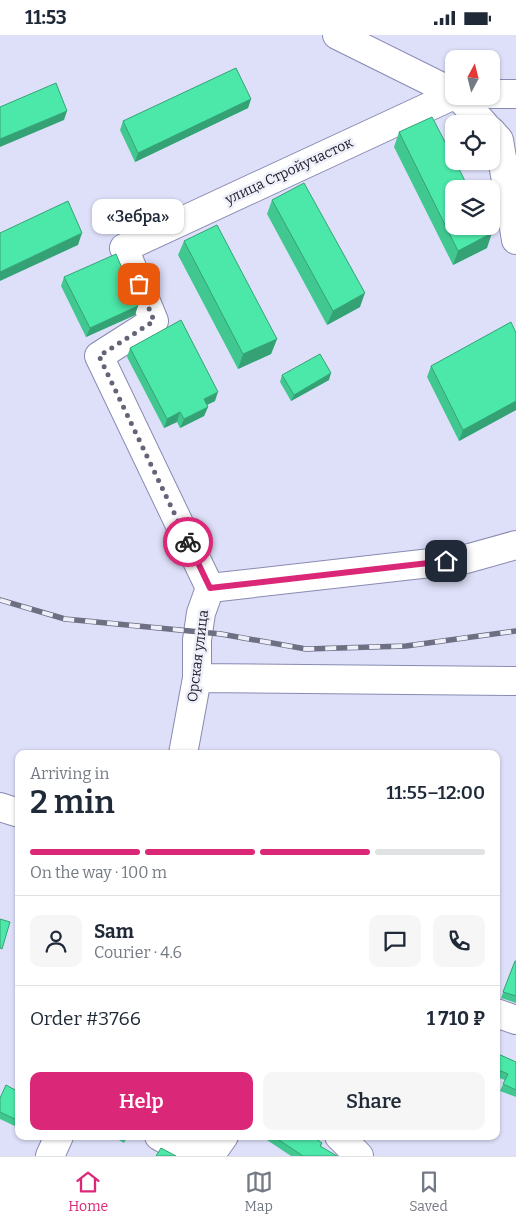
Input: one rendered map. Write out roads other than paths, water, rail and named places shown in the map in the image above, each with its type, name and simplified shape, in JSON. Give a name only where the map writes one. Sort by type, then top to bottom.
[{"type":"street","points":[[337,35],[445,89]]},
{"type":"street","points":[[500,94],[516,94]]},
{"type":"street","name":"улица Стройучасток","points":[[210,588],[99,356],[154,321],[124,248],[445,98]]},
{"type":"street","points":[[466,105],[476,115]]},
{"type":"street","points":[[500,140],[516,240]]},
{"type":"street","points":[[210,588],[466,559],[516,545]]},
{"type":"street","name":"Орская улица","points":[[184,750],[197,678],[201,613],[210,588]]},
{"type":"street","points":[[197,678],[516,681]]},
{"type":"street","points":[[0,807],[15,812]]},
{"type":"street","points":[[500,1014],[516,1020]]},
{"type":"street","points":[[50,1156],[57,1140]]},
{"type":"street","points":[[166,1140],[176,1146],[217,1146],[221,1140]]},
{"type":"street","points":[[343,1140],[359,1156]]},
{"type":"railway","points":[[0,600],[65,619],[221,634],[306,649],[406,646],[516,631]]},
{"type":"place","name":"«Зебра»","points":[[139,284]]}]
